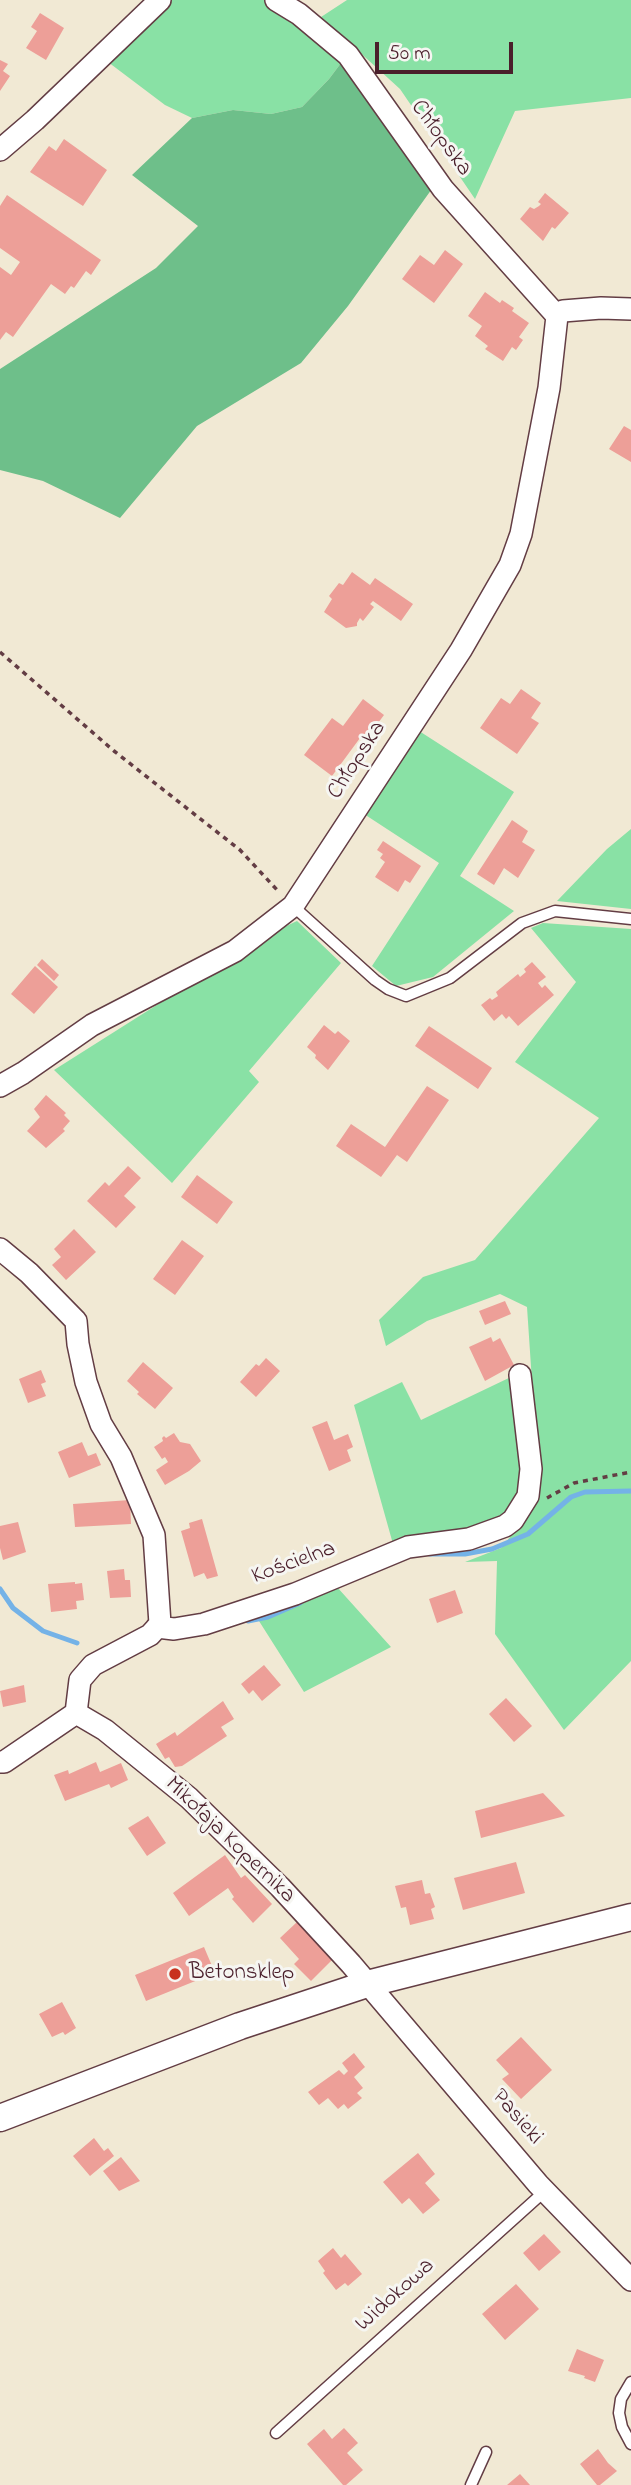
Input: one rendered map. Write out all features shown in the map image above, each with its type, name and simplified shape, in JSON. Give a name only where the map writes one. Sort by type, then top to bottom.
[{"type":"street","points":[[0,150],[160,0]]},
{"type":"street","name":"Chłopska","points":[[0,1086],[92,1025],[235,951],[293,906],[461,650],[510,565],[528,507],[549,388],[557,316],[443,189],[348,55],[276,0]]},
{"type":"street","points":[[557,316],[563,311],[631,309]]},
{"type":"street","points":[[0,1249],[29,1273],[76,1321],[86,1382],[101,1424],[121,1457],[153,1535],[160,1624],[149,1636],[93,1665],[80,1680],[76,1713],[0,1762]]},
{"type":"street","points":[[513,1520],[528,1496],[531,1469],[520,1375]]},
{"type":"street","name":"Kościelna","points":[[157,1627],[174,1629],[204,1623],[295,1594],[408,1547],[490,1533],[513,1520]]},
{"type":"street","name":"Mikołaja Kopernika","points":[[76,1713],[105,1730],[189,1798],[280,1887],[367,1984]]},
{"type":"street","points":[[0,2118],[240,2026],[367,1984],[631,1917]]},
{"type":"street","name":"Pasieki","points":[[367,1984],[545,2190],[631,2280]]},
{"type":"lane","points":[[293,906],[375,980],[406,996],[450,978],[522,923],[555,911],[631,919]]},
{"type":"lane","name":"Widokowa","points":[[276,2432],[545,2190]]},
{"type":"lane","points":[[631,2382],[621,2399],[620,2413],[622,2427],[631,2444]]},
{"type":"lane","points":[[471,2485],[486,2452]]},
{"type":"path","points":[[0,652],[114,751],[240,850],[293,906]]},
{"type":"path","points":[[513,1520],[527,1515],[564,1486],[631,1472]]},
{"type":"green space","points":[[169,0],[266,0],[344,59],[302,107],[271,114],[233,110],[192,118],[165,105],[108,62]]},
{"type":"green space","points":[[347,0],[631,0],[631,98],[515,111],[475,199],[400,89],[321,17]]},
{"type":"green space","points":[[344,59],[434,186],[348,306],[301,363],[197,426],[120,518],[43,481],[0,470],[0,369],[156,268],[198,226],[132,175],[192,118],[233,110],[271,114],[302,107]]},
{"type":"green space","points":[[416,729],[514,792],[460,876],[514,911],[433,977],[396,986],[372,966],[439,863],[364,814]]},
{"type":"green space","points":[[631,829],[631,909],[557,901],[607,849]]},
{"type":"green space","points":[[297,921],[341,963],[249,1071],[259,1082],[172,1183],[54,1070],[269,934]]},
{"type":"green space","points":[[543,923],[631,929],[631,1661],[564,1730],[495,1634],[497,1561],[465,1562],[501,1548],[533,1509],[539,1486],[527,1307],[500,1294],[427,1321],[386,1346],[379,1320],[423,1277],[475,1260],[599,1118],[515,1062],[576,982],[531,928]]},
{"type":"green space","points":[[513,1376],[525,1475],[510,1515],[496,1527],[393,1544],[354,1405],[402,1382],[421,1420]]},
{"type":"green space","points":[[337,1587],[391,1647],[304,1692],[259,1621]]},
{"type":"building","points":[[40,13],[64,28],[46,60],[26,48],[37,31],[31,27]]},
{"type":"building","points":[[0,60],[8,64],[3,71],[10,76],[0,91]]},
{"type":"building","points":[[64,139],[107,170],[83,206],[30,172],[49,146],[56,151]]},
{"type":"building","points":[[545,193],[569,213],[555,229],[552,227],[543,241],[520,219],[530,207],[534,209],[541,204],[538,202]]},
{"type":"building","points":[[7,195],[101,260],[91,275],[86,271],[74,288],[71,286],[65,294],[51,284],[13,337],[6,332],[0,340],[0,267],[11,275],[20,262],[0,248],[0,206]]},
{"type":"building","points":[[445,250],[463,264],[434,303],[402,279],[420,255],[434,265]]},
{"type":"building","points":[[485,292],[500,303],[502,300],[514,308],[512,311],[529,323],[519,337],[523,340],[516,350],[512,347],[503,361],[485,349],[488,346],[475,336],[482,326],[468,316]]},
{"type":"building","points":[[624,426],[631,430],[631,462],[609,449]]},
{"type":"building","points":[[352,572],[370,585],[375,578],[413,604],[401,621],[373,601],[370,604],[374,607],[363,621],[360,618],[357,626],[346,628],[324,612],[332,599],[329,596],[339,583],[343,585]]},
{"type":"building","points":[[521,689],[541,703],[531,718],[539,723],[517,754],[480,728],[501,698],[510,704]]},
{"type":"building","points":[[363,699],[384,715],[364,742],[360,738],[332,776],[304,755],[332,718],[343,726]]},
{"type":"building","points":[[512,820],[528,831],[522,842],[535,850],[518,878],[504,868],[494,885],[477,874]]},
{"type":"building","points":[[383,841],[421,866],[410,883],[405,880],[398,892],[375,877],[385,862],[380,858],[383,854],[377,850]]},
{"type":"building","points":[[42,959],[59,975],[54,981],[37,965]]},
{"type":"building","points":[[532,962],[546,977],[538,983],[542,988],[545,985],[554,995],[518,1026],[509,1016],[506,1019],[502,1014],[494,1021],[481,1005],[498,996],[496,992],[518,974],[520,977],[526,972],[524,969]]},
{"type":"building","points":[[35,966],[58,987],[34,1014],[11,994]]},
{"type":"building","points":[[324,1025],[335,1034],[338,1031],[350,1041],[328,1070],[307,1047]]},
{"type":"building","points":[[429,1026],[492,1068],[478,1089],[415,1046]]},
{"type":"building","points":[[427,1086],[449,1100],[407,1162],[397,1155],[381,1177],[336,1146],[351,1124],[385,1147]]},
{"type":"building","points":[[46,1095],[66,1113],[64,1115],[70,1121],[63,1129],[65,1131],[46,1148],[27,1131],[40,1117],[34,1109]]},
{"type":"building","points":[[128,1166],[141,1178],[124,1196],[136,1207],[116,1228],[87,1201],[105,1182],[109,1186]]},
{"type":"building","points":[[197,1175],[233,1202],[217,1224],[181,1197]]},
{"type":"building","points":[[74,1229],[96,1252],[66,1280],[52,1265],[61,1257],[54,1249]]},
{"type":"building","points":[[182,1240],[204,1256],[175,1295],[153,1279]]},
{"type":"building","points":[[505,1301],[511,1314],[485,1325],[479,1311]]},
{"type":"building","points":[[491,1337],[493,1342],[500,1338],[514,1365],[485,1381],[469,1347]]},
{"type":"building","points":[[266,1358],[280,1371],[256,1397],[240,1382],[256,1364],[259,1366]]},
{"type":"building","points":[[143,1362],[173,1388],[155,1409],[137,1394],[139,1392],[127,1381]]},
{"type":"building","points":[[41,1370],[46,1382],[41,1384],[46,1396],[28,1403],[19,1379]]},
{"type":"building","points":[[327,1421],[334,1440],[348,1434],[353,1447],[347,1450],[351,1461],[329,1471],[312,1427]]},
{"type":"building","points":[[174,1433],[180,1442],[190,1444],[201,1461],[165,1485],[156,1470],[168,1462],[165,1457],[162,1459],[154,1447],[163,1441],[164,1436],[166,1438]]},
{"type":"building","points":[[82,1442],[88,1456],[96,1453],[101,1465],[69,1478],[58,1452]]},
{"type":"building","points":[[130,1500],[131,1524],[75,1527],[73,1504]]},
{"type":"building","points":[[202,1519],[218,1576],[207,1579],[204,1573],[194,1577],[181,1531],[190,1528],[189,1523]]},
{"type":"building","points":[[18,1522],[26,1552],[3,1560],[0,1526]]},
{"type":"building","points":[[124,1569],[125,1580],[130,1580],[131,1597],[110,1598],[107,1571]]},
{"type":"building","points":[[82,1583],[84,1600],[76,1601],[77,1609],[51,1612],[48,1584]]},
{"type":"building","points":[[455,1590],[463,1613],[437,1623],[429,1599]]},
{"type":"building","points":[[264,1665],[281,1685],[262,1701],[253,1690],[249,1694],[241,1684]]},
{"type":"building","points":[[24,1685],[26,1702],[3,1707],[0,1691]]},
{"type":"building","points":[[506,1698],[532,1726],[514,1742],[489,1714]]},
{"type":"building","points":[[223,1701],[234,1719],[221,1727],[227,1736],[182,1766],[175,1767],[169,1757],[165,1759],[156,1744],[175,1732],[177,1736]]},
{"type":"building","points":[[96,1762],[100,1772],[121,1763],[128,1780],[111,1788],[109,1784],[65,1801],[54,1775],[68,1770],[69,1774]]},
{"type":"building","points":[[543,1793],[565,1816],[481,1838],[475,1811]]},
{"type":"building","points":[[148,1816],[166,1843],[147,1856],[128,1828]]},
{"type":"building","points":[[225,1855],[241,1878],[245,1875],[272,1904],[253,1923],[232,1899],[234,1897],[228,1888],[189,1916],[173,1893]]},
{"type":"building","points":[[516,1862],[525,1893],[463,1910],[454,1878]]},
{"type":"building","points":[[422,1880],[425,1894],[430,1893],[435,1907],[431,1909],[434,1919],[410,1925],[406,1907],[401,1908],[395,1886]]},
{"type":"building","points":[[297,1922],[333,1959],[311,1981],[294,1964],[299,1959],[280,1938]]},
{"type":"building","name":"Betonsklep","points":[[204,1947],[215,1973],[146,2001],[135,1975]]},
{"type":"building","points":[[62,2002],[76,2028],[65,2035],[63,2032],[52,2037],[39,2014]]},
{"type":"building","points":[[521,2037],[552,2070],[521,2099],[502,2079],[509,2074],[496,2060]]},
{"type":"building","points":[[354,2053],[365,2067],[354,2077],[363,2088],[357,2093],[362,2098],[348,2109],[344,2104],[338,2109],[328,2098],[319,2105],[308,2092],[339,2070],[344,2075],[348,2071],[342,2063]]},
{"type":"building","points":[[94,2138],[104,2151],[108,2148],[114,2156],[90,2176],[73,2156]]},
{"type":"building","points":[[418,2153],[435,2174],[425,2183],[440,2200],[423,2214],[409,2198],[402,2204],[383,2182]]},
{"type":"building","points":[[121,2157],[140,2181],[119,2191],[103,2171]]},
{"type":"building","points":[[544,2234],[561,2252],[539,2271],[523,2253]]},
{"type":"building","points":[[333,2248],[341,2258],[345,2254],[362,2274],[348,2286],[345,2283],[336,2290],[318,2261]]},
{"type":"building","points":[[516,2284],[539,2309],[505,2340],[482,2314]]},
{"type":"building","points":[[577,2349],[604,2360],[595,2382],[568,2371]]},
{"type":"building","points":[[344,2428],[358,2443],[347,2453],[363,2470],[346,2485],[343,2485],[307,2444],[324,2429],[332,2439]]},
{"type":"building","points":[[598,2449],[617,2471],[600,2485],[597,2485],[580,2464]]},
{"type":"building","points":[[520,2474],[530,2485],[507,2485]]},
{"type":"waterway","points":[[430,1554],[465,1554],[492,1549],[528,1534],[571,1497],[585,1492],[631,1491]]},
{"type":"waterway","points":[[0,1589],[13,1608],[43,1631],[77,1643]]},
{"type":"waterway","points":[[248,1621],[268,1617],[300,1603]]},
{"type":"place","name":"Betonsklep","points":[[175,1974]]}]
